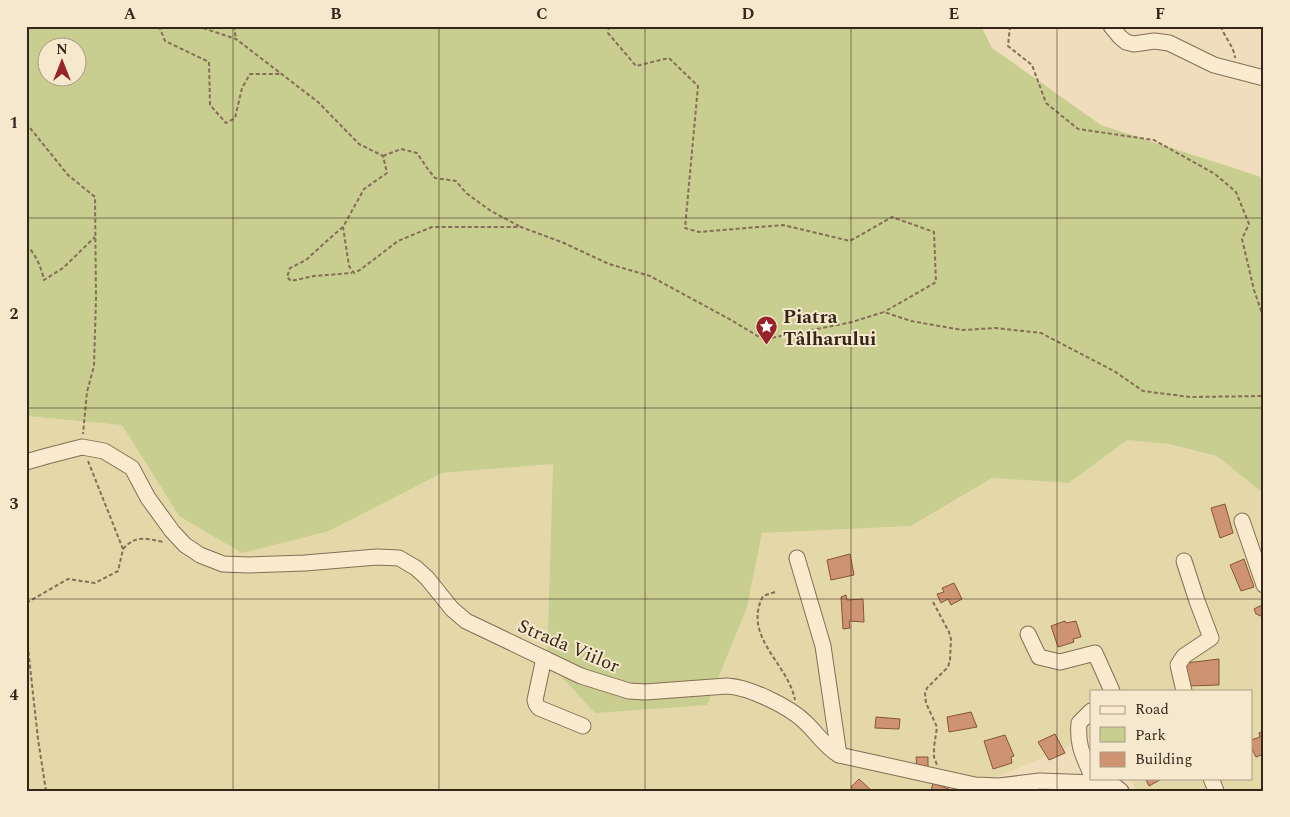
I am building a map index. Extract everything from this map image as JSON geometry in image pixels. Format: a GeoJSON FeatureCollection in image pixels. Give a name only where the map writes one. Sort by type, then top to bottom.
{"type":"FeatureCollection","features":[{"type":"Feature","properties":{"kind":"street"},"geometry":{"type":"LineString","coordinates":[[1112,26],[1126,42],[1134,44],[1154,41],[1169,43],[1214,65],[1264,78]]}},
{"type":"Feature","properties":{"kind":"street"},"geometry":{"type":"LineString","coordinates":[[26,462],[82,447]]}},
{"type":"Feature","properties":{"kind":"street","name":"Strada Viilor"},"geometry":{"type":"LineString","coordinates":[[82,447],[104,451],[132,468],[148,498],[172,531],[185,545],[200,556],[223,564],[248,565],[305,563],[377,557],[398,558],[416,568],[452,609],[466,621],[581,676],[629,691],[645,692],[737,686],[747,689],[796,714],[831,750],[839,755],[975,785],[987,786],[1090,778]]}},
{"type":"Feature","properties":{"kind":"street"},"geometry":{"type":"LineString","coordinates":[[1242,521],[1264,585]]}},
{"type":"Feature","properties":{"kind":"street"},"geometry":{"type":"LineString","coordinates":[[797,558],[823,646],[839,755]]}},
{"type":"Feature","properties":{"kind":"street"},"geometry":{"type":"LineString","coordinates":[[1184,561],[1211,638],[1184,656],[1178,666],[1184,690]]}},
{"type":"Feature","properties":{"kind":"street"},"geometry":{"type":"LineString","coordinates":[[1028,634],[1039,657],[1060,662],[1095,652],[1112,690]]}},
{"type":"Feature","properties":{"kind":"street"},"geometry":{"type":"LineString","coordinates":[[544,658],[535,700],[536,704],[539,708],[583,726]]}},
{"type":"Feature","properties":{"kind":"street"},"geometry":{"type":"LineString","coordinates":[[1090,712],[1079,723],[1078,736],[1090,771]]}},
{"type":"Feature","properties":{"kind":"street","name":"Strada Viilor"},"geometry":{"type":"LineString","coordinates":[[1098,780],[1121,791]]}},
{"type":"Feature","properties":{"kind":"path"},"geometry":{"type":"LineString","coordinates":[[159,26],[165,41],[209,62],[210,105],[226,123],[235,118],[242,88],[250,74],[281,74]]}},
{"type":"Feature","properties":{"kind":"path"},"geometry":{"type":"LineString","coordinates":[[197,26],[236,39],[318,102],[359,144],[384,156],[402,149],[417,152],[435,178],[456,181],[466,192],[491,212],[521,227],[564,243],[609,264],[650,276],[766,341],[771,338],[852,322],[884,312],[936,282],[934,232],[892,217],[850,241],[783,225],[699,232],[685,228],[698,86],[669,58],[636,66],[608,33],[609,26]]}},
{"type":"Feature","properties":{"kind":"path"},"geometry":{"type":"LineString","coordinates":[[234,26],[236,39]]}},
{"type":"Feature","properties":{"kind":"path"},"geometry":{"type":"LineString","coordinates":[[1010,26],[1008,46],[1032,65],[1046,103],[1078,129],[1154,140],[1216,174],[1236,192],[1249,224],[1242,239],[1254,290],[1264,320]]}},
{"type":"Feature","properties":{"kind":"path"},"geometry":{"type":"LineString","coordinates":[[1220,26],[1234,52],[1236,72]]}},
{"type":"Feature","properties":{"kind":"path"},"geometry":{"type":"LineString","coordinates":[[26,123],[68,174],[95,196],[96,298],[94,366],[87,392],[82,447],[124,549]]}},
{"type":"Feature","properties":{"kind":"path"},"geometry":{"type":"LineString","coordinates":[[384,156],[387,173],[364,190],[343,227],[306,260],[290,268],[287,278],[291,281],[314,276],[354,273],[398,240],[432,227],[521,227]]}},
{"type":"Feature","properties":{"kind":"path"},"geometry":{"type":"LineString","coordinates":[[343,227],[349,266],[354,273]]}},
{"type":"Feature","properties":{"kind":"path"},"geometry":{"type":"LineString","coordinates":[[26,245],[30,248],[40,265],[44,280],[63,268],[95,237]]}},
{"type":"Feature","properties":{"kind":"path"},"geometry":{"type":"LineString","coordinates":[[884,312],[912,321],[962,330],[996,328],[1041,333],[1114,371],[1143,391],[1190,397],[1264,396]]}},
{"type":"Feature","properties":{"kind":"path"},"geometry":{"type":"LineString","coordinates":[[46,791],[38,740],[27,639],[28,602],[68,578],[95,583],[118,571],[124,549],[129,542],[145,538],[185,545]]}},
{"type":"Feature","properties":{"kind":"path"},"geometry":{"type":"LineString","coordinates":[[774,592],[763,596],[760,603],[758,627],[788,681],[794,695],[796,714]]}},
{"type":"Feature","properties":{"kind":"path"},"geometry":{"type":"LineString","coordinates":[[934,602],[952,639],[948,667],[927,688],[925,698],[937,727],[934,757],[941,776]]}},
{"type":"Feature","properties":{"kind":"shaded area"},"geometry":{"type":"Polygon","coordinates":[[[26,416],[122,425],[179,516],[329,531],[442,473],[553,464],[547,661],[747,607],[762,533],[911,526],[992,478],[1069,483],[1127,440],[1169,444],[1217,456],[1264,494],[1264,791],[1137,791],[1131,780],[1252,780],[1252,690],[1090,690],[1090,737],[964,791],[26,791],[26,416]]]}},
{"type":"Feature","properties":{"kind":"green space"},"geometry":{"type":"Polygon","coordinates":[[[26,26],[981,26],[992,48],[1101,125],[1264,178],[1264,494],[1217,456],[1169,444],[1127,440],[1069,483],[992,478],[911,526],[762,533],[747,607],[707,705],[595,713],[547,661],[553,464],[442,473],[329,531],[242,553],[179,516],[122,425],[26,416],[26,26]]]}},
{"type":"Feature","properties":{"kind":"building"},"geometry":{"type":"Polygon","coordinates":[[[1225,504],[1233,533],[1220,538],[1211,508],[1225,504]]]}},
{"type":"Feature","properties":{"kind":"building"},"geometry":{"type":"Polygon","coordinates":[[[850,554],[854,575],[831,580],[827,560],[850,554]]]}},
{"type":"Feature","properties":{"kind":"building"},"geometry":{"type":"Polygon","coordinates":[[[1244,559],[1254,587],[1241,591],[1230,565],[1244,559]]]}},
{"type":"Feature","properties":{"kind":"building"},"geometry":{"type":"Polygon","coordinates":[[[954,583],[962,599],[951,605],[948,599],[941,603],[937,594],[944,592],[942,588],[954,583]]]}},
{"type":"Feature","properties":{"kind":"building"},"geometry":{"type":"Polygon","coordinates":[[[846,595],[847,600],[863,599],[864,622],[849,621],[850,628],[843,629],[841,597],[846,595]]]}},
{"type":"Feature","properties":{"kind":"building"},"geometry":{"type":"Polygon","coordinates":[[[1262,605],[1264,614],[1261,616],[1256,614],[1254,609],[1262,605]]]}},
{"type":"Feature","properties":{"kind":"building"},"geometry":{"type":"Polygon","coordinates":[[[1065,621],[1066,623],[1076,621],[1081,637],[1073,639],[1074,642],[1058,647],[1051,626],[1065,621]]]}},
{"type":"Feature","properties":{"kind":"building"},"geometry":{"type":"Polygon","coordinates":[[[1219,659],[1219,685],[1187,686],[1186,663],[1219,659]]]}},
{"type":"Feature","properties":{"kind":"building"},"geometry":{"type":"Polygon","coordinates":[[[971,712],[977,727],[949,732],[947,717],[971,712]]]}},
{"type":"Feature","properties":{"kind":"building"},"geometry":{"type":"Polygon","coordinates":[[[876,717],[900,719],[899,729],[875,728],[876,717]]]}},
{"type":"Feature","properties":{"kind":"building"},"geometry":{"type":"Polygon","coordinates":[[[1264,731],[1264,754],[1256,757],[1252,749],[1252,740],[1260,737],[1259,733],[1264,731]]]}},
{"type":"Feature","properties":{"kind":"building"},"geometry":{"type":"Polygon","coordinates":[[[1055,734],[1065,753],[1049,760],[1038,742],[1055,734]]]}},
{"type":"Feature","properties":{"kind":"building"},"geometry":{"type":"Polygon","coordinates":[[[1005,735],[1014,756],[1011,757],[1012,763],[993,769],[984,741],[1005,735]]]}},
{"type":"Feature","properties":{"kind":"building"},"geometry":{"type":"Polygon","coordinates":[[[916,757],[928,757],[928,769],[917,766],[916,757]]]}},
{"type":"Feature","properties":{"kind":"building"},"geometry":{"type":"Polygon","coordinates":[[[859,779],[872,791],[853,791],[851,787],[859,779]]]}},
{"type":"Feature","properties":{"kind":"building"},"geometry":{"type":"Polygon","coordinates":[[[1146,780],[1160,780],[1149,786],[1146,780]]]}},
{"type":"Feature","properties":{"kind":"building"},"geometry":{"type":"Polygon","coordinates":[[[933,783],[949,789],[948,791],[931,791],[933,783]]]}},
{"type":"Feature","properties":{"kind":"place","name":"Piatra Tâlharului"},"geometry":{"type":"Point","coordinates":[767,346]}}]}
